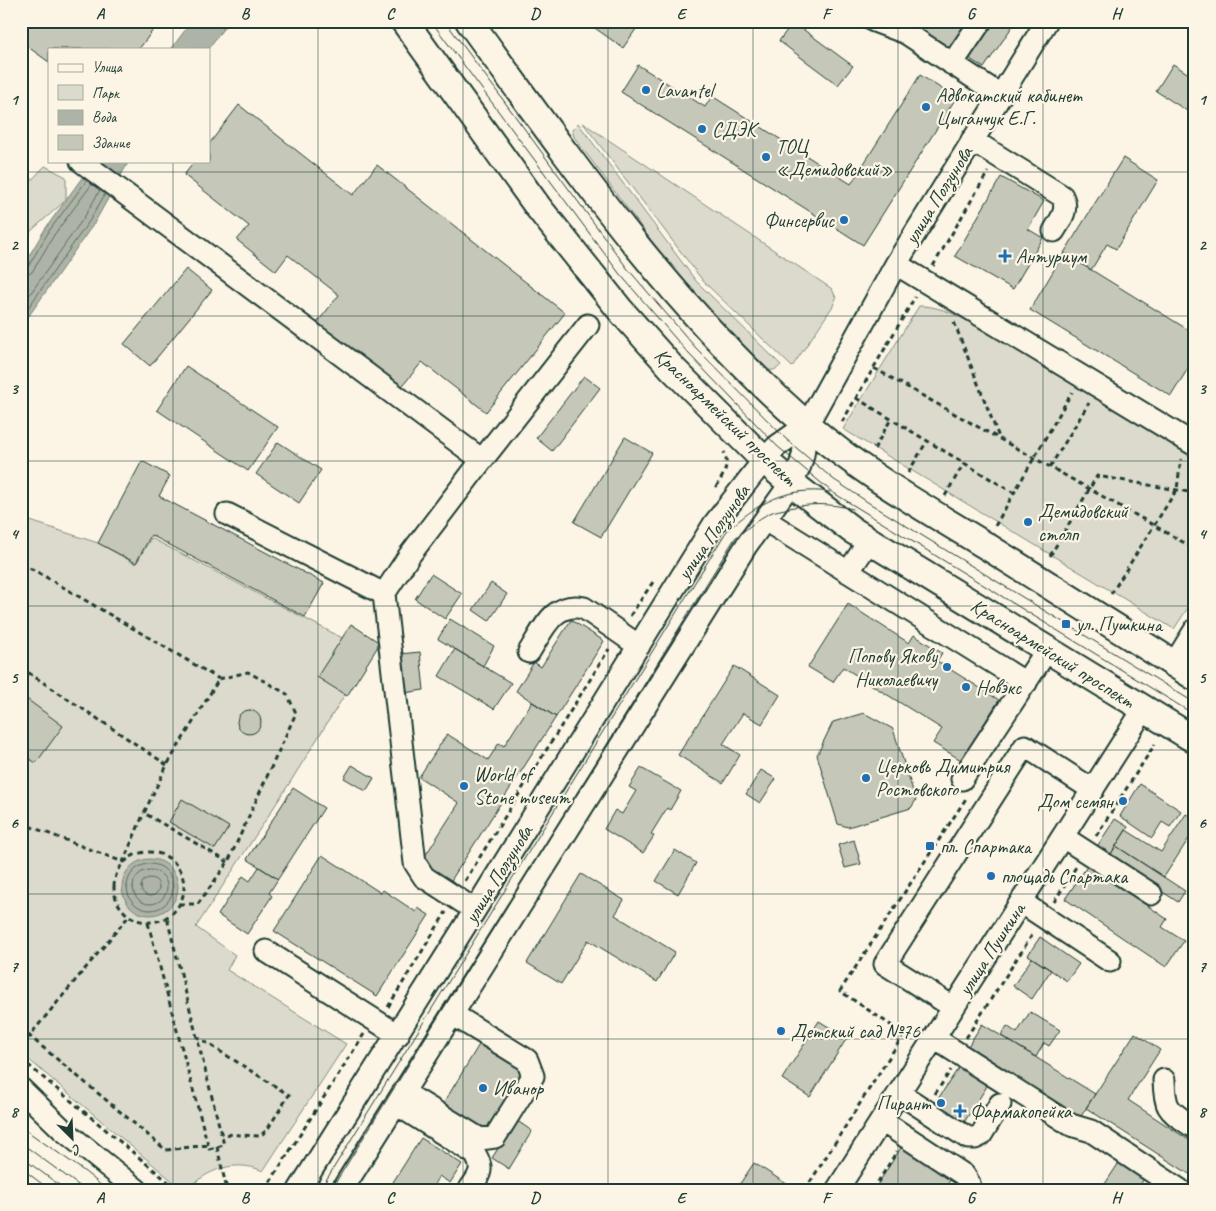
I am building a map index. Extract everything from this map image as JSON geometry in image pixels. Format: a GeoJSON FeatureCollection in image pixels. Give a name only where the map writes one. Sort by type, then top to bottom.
{"type":"FeatureCollection","features":[{"type":"Feature","properties":{"kind":"main road","name":"Красноармейский проспект"},"geometry":{"type":"LineString","coordinates":[[404,21],[538,207],[621,311],[673,369],[764,460],[852,530],[1195,740]]}},
{"type":"Feature","properties":{"kind":"main road"},"geometry":{"type":"LineString","coordinates":[[469,21],[581,175],[661,276],[761,382],[807,425],[887,486],[1184,670]]}},
{"type":"Feature","properties":{"kind":"street"},"geometry":{"type":"LineString","coordinates":[[874,21],[906,33],[1000,95]]}},
{"type":"Feature","properties":{"kind":"street"},"geometry":{"type":"LineString","coordinates":[[952,64],[980,21]]}},
{"type":"Feature","properties":{"kind":"street","name":"улица Ползунова"},"geometry":{"type":"LineString","coordinates":[[345,1189],[452,1014],[746,546],[791,483],[800,466],[807,425],[896,264],[981,146],[1000,95],[1047,21]]}},
{"type":"Feature","properties":{"kind":"street"},"geometry":{"type":"LineString","coordinates":[[981,146],[1062,196],[1066,203],[1065,212],[1054,231]]}},
{"type":"Feature","properties":{"kind":"street"},"geometry":{"type":"LineString","coordinates":[[82,162],[482,460]]}},
{"type":"Feature","properties":{"kind":"street"},"geometry":{"type":"LineString","coordinates":[[896,264],[1189,442]]}},
{"type":"Feature","properties":{"kind":"street"},"geometry":{"type":"LineString","coordinates":[[475,910],[424,877],[415,863],[384,594],[409,556],[588,325]]}},
{"type":"Feature","properties":{"kind":"street","name":"улица Ползунова"},"geometry":{"type":"LineString","coordinates":[[299,1190],[398,1035],[714,524],[764,460],[786,439],[807,425]]}},
{"type":"Feature","properties":{"kind":"street"},"geometry":{"type":"LineString","coordinates":[[227,514],[384,594]]}},
{"type":"Feature","properties":{"kind":"street"},"geometry":{"type":"LineString","coordinates":[[765,520],[1026,683]]}},
{"type":"Feature","properties":{"kind":"street"},"geometry":{"type":"LineString","coordinates":[[848,572],[870,540]]}},
{"type":"Feature","properties":{"kind":"street"},"geometry":{"type":"LineString","coordinates":[[529,652],[553,614],[564,608],[574,606],[584,608],[639,646]]}},
{"type":"Feature","properties":{"kind":"street"},"geometry":{"type":"LineString","coordinates":[[1184,670],[1195,630]]}},
{"type":"Feature","properties":{"kind":"street"},"geometry":{"type":"LineString","coordinates":[[962,779],[1047,650]]}},
{"type":"Feature","properties":{"kind":"street","name":"улица Пушкина"},"geometry":{"type":"LineString","coordinates":[[837,1190],[1144,709]]}},
{"type":"Feature","properties":{"kind":"street"},"geometry":{"type":"LineString","coordinates":[[953,1008],[885,964],[890,955],[1025,746],[1093,790]]}},
{"type":"Feature","properties":{"kind":"street"},"geometry":{"type":"LineString","coordinates":[[1063,837],[1151,894]]}},
{"type":"Feature","properties":{"kind":"street"},"geometry":{"type":"LineString","coordinates":[[1021,902],[1110,961]]}},
{"type":"Feature","properties":{"kind":"street"},"geometry":{"type":"LineString","coordinates":[[266,950],[398,1035]]}},
{"type":"Feature","properties":{"kind":"street"},"geometry":{"type":"LineString","coordinates":[[400,1098],[480,1139],[495,1137],[533,1076],[527,1060],[452,1014]]}},
{"type":"Feature","properties":{"kind":"street"},"geometry":{"type":"LineString","coordinates":[[934,1038],[1071,1125],[1091,1131],[1180,1190]]}},
{"type":"Feature","properties":{"kind":"street"},"geometry":{"type":"LineString","coordinates":[[1164,1080],[1165,1099],[1168,1110],[1195,1128]]}},
{"type":"Feature","properties":{"kind":"street"},"geometry":{"type":"LineString","coordinates":[[21,1089],[62,1129],[137,1190]]}},
{"type":"Feature","properties":{"kind":"street"},"geometry":{"type":"LineString","coordinates":[[899,1093],[968,1138],[975,1138],[981,1135],[1000,1104]]}},
{"type":"Feature","properties":{"kind":"street"},"geometry":{"type":"LineString","coordinates":[[400,1098],[475,1154],[480,1163],[481,1170],[470,1190]]}},
{"type":"Feature","properties":{"kind":"street"},"geometry":{"type":"LineString","coordinates":[[882,1121],[964,1175],[969,1183],[970,1190]]}},
{"type":"Feature","properties":{"kind":"path"},"geometry":{"type":"LineString","coordinates":[[842,422],[991,166],[981,146]]}},
{"type":"Feature","properties":{"kind":"path"},"geometry":{"type":"LineString","coordinates":[[943,292],[1000,440]]}},
{"type":"Feature","properties":{"kind":"path"},"geometry":{"type":"LineString","coordinates":[[874,368],[1034,459],[1090,488],[1195,549]]}},
{"type":"Feature","properties":{"kind":"path"},"geometry":{"type":"LineString","coordinates":[[995,526],[1034,459],[1090,382]]}},
{"type":"Feature","properties":{"kind":"path"},"geometry":{"type":"LineString","coordinates":[[1050,467],[1090,382]]}},
{"type":"Feature","properties":{"kind":"path"},"geometry":{"type":"LineString","coordinates":[[856,398],[1014,493]]}},
{"type":"Feature","properties":{"kind":"path"},"geometry":{"type":"LineString","coordinates":[[872,452],[891,419]]}},
{"type":"Feature","properties":{"kind":"path"},"geometry":{"type":"LineString","coordinates":[[908,473],[927,441]]}},
{"type":"Feature","properties":{"kind":"path"},"geometry":{"type":"LineString","coordinates":[[1111,594],[1177,489],[1189,442]]}},
{"type":"Feature","properties":{"kind":"path"},"geometry":{"type":"LineString","coordinates":[[715,489],[726,472],[726,456],[722,448]]}},
{"type":"Feature","properties":{"kind":"path"},"geometry":{"type":"LineString","coordinates":[[945,496],[964,463]]}},
{"type":"Feature","properties":{"kind":"path"},"geometry":{"type":"LineString","coordinates":[[1050,556],[1097,476],[1195,492]]}},
{"type":"Feature","properties":{"kind":"path"},"geometry":{"type":"LineString","coordinates":[[21,565],[34,570],[219,679],[248,672],[287,694],[296,713],[228,862],[198,904],[180,904]]}},
{"type":"Feature","properties":{"kind":"path"},"geometry":{"type":"LineString","coordinates":[[266,1190],[364,1033],[379,1022],[619,632],[656,577]]}},
{"type":"Feature","properties":{"kind":"path"},"geometry":{"type":"LineString","coordinates":[[22,669],[167,765]]}},
{"type":"Feature","properties":{"kind":"path"},"geometry":{"type":"LineString","coordinates":[[123,862],[132,856],[148,852],[165,855],[174,862],[184,882],[184,893],[180,904],[174,912],[158,922],[148,923],[128,916],[120,908],[114,897],[116,873],[123,862],[167,765],[219,679]]}},
{"type":"Feature","properties":{"kind":"path"},"geometry":{"type":"LineString","coordinates":[[925,1110],[956,1064],[956,1053],[1155,744]]}},
{"type":"Feature","properties":{"kind":"path"},"geometry":{"type":"LineString","coordinates":[[144,813],[228,862]]}},
{"type":"Feature","properties":{"kind":"path"},"geometry":{"type":"LineString","coordinates":[[21,823],[123,862]]}},
{"type":"Feature","properties":{"kind":"path"},"geometry":{"type":"LineString","coordinates":[[21,1046],[128,916]]}},
{"type":"Feature","properties":{"kind":"path"},"geometry":{"type":"LineString","coordinates":[[148,923],[209,1149],[217,1147],[224,1145],[222,1134],[166,918]]}},
{"type":"Feature","properties":{"kind":"path"},"geometry":{"type":"LineString","coordinates":[[21,1029],[166,1150],[208,1145]]}},
{"type":"Feature","properties":{"kind":"path"},"geometry":{"type":"LineString","coordinates":[[196,1036],[289,1095],[267,1130],[260,1136],[222,1134]]}},
{"type":"Feature","properties":{"kind":"path"},"geometry":{"type":"LineString","coordinates":[[21,1059],[178,1190]]}},
{"type":"Feature","properties":{"kind":"path"},"geometry":{"type":"LineString","coordinates":[[873,1190],[907,1136]]}},
{"type":"Feature","properties":{"kind":"path"},"geometry":{"type":"LineString","coordinates":[[217,1147],[227,1190]]}},
{"type":"Feature","properties":{"kind":"green space"},"geometry":{"type":"Polygon","coordinates":[[[578,123],[696,281],[781,365],[778,368],[768,370],[680,279],[574,137],[572,129],[578,123]]]}},
{"type":"Feature","properties":{"kind":"green space"},"geometry":{"type":"Polygon","coordinates":[[[583,123],[832,289],[836,298],[833,306],[792,367],[703,281],[583,123]]]}},
{"type":"Feature","properties":{"kind":"green space"},"geometry":{"type":"Polygon","coordinates":[[[45,166],[66,177],[66,200],[31,231],[21,247],[21,191],[45,166]]]}},
{"type":"Feature","properties":{"kind":"green space"},"geometry":{"type":"Polygon","coordinates":[[[919,306],[944,310],[969,322],[1195,456],[1195,597],[1174,629],[843,429],[919,306]]]}},
{"type":"Feature","properties":{"kind":"green space"},"geometry":{"type":"Polygon","coordinates":[[[21,518],[98,543],[136,564],[151,538],[371,653],[196,927],[235,955],[227,970],[346,1044],[263,1171],[243,1166],[222,1168],[204,1176],[187,1190],[183,1190],[21,1053],[21,518]]]}},
{"type":"Feature","properties":{"kind":"water"},"geometry":{"type":"Polygon","coordinates":[[[192,21],[229,21],[209,48],[172,48],[192,21]]]}},
{"type":"Feature","properties":{"kind":"water"},"geometry":{"type":"Polygon","coordinates":[[[93,162],[128,162],[95,222],[21,327],[21,269],[45,229],[93,162]]]}},
{"type":"Feature","properties":{"kind":"water"},"geometry":{"type":"Polygon","coordinates":[[[144,859],[156,859],[170,867],[178,881],[176,898],[170,907],[156,915],[144,915],[134,910],[127,903],[122,893],[122,881],[127,871],[134,864],[144,859]]]}},
{"type":"Feature","properties":{"kind":"building"},"geometry":{"type":"Polygon","coordinates":[[[21,21],[35,21],[39,24],[41,21],[159,22],[140,48],[48,48],[48,61],[21,42],[21,21]]]}},
{"type":"Feature","properties":{"kind":"building"},"geometry":{"type":"Polygon","coordinates":[[[585,21],[625,21],[636,29],[623,48],[585,21]]]}},
{"type":"Feature","properties":{"kind":"building"},"geometry":{"type":"Polygon","coordinates":[[[920,21],[971,21],[952,50],[916,26],[920,21]]]}},
{"type":"Feature","properties":{"kind":"building"},"geometry":{"type":"Polygon","coordinates":[[[990,21],[1016,21],[984,68],[967,57],[990,21]]]}},
{"type":"Feature","properties":{"kind":"building"},"geometry":{"type":"Polygon","coordinates":[[[793,22],[853,66],[838,85],[779,41],[793,22]]]}},
{"type":"Feature","properties":{"kind":"building"},"geometry":{"type":"Polygon","coordinates":[[[1173,64],[1195,78],[1195,116],[1156,91],[1173,64]]]}},
{"type":"Feature","properties":{"kind":"building","name":"ТОЦ «Демидовский»"},"geometry":{"type":"Polygon","coordinates":[[[638,65],[705,107],[712,96],[851,184],[920,75],[956,98],[863,245],[621,92],[638,65]]]}},
{"type":"Feature","properties":{"kind":"building"},"geometry":{"type":"Polygon","coordinates":[[[239,105],[353,195],[377,165],[565,313],[486,412],[422,362],[399,390],[316,324],[339,295],[288,255],[276,271],[237,240],[249,226],[184,175],[194,162],[210,162],[210,143],[239,105]]]}},
{"type":"Feature","properties":{"kind":"building"},"geometry":{"type":"Polygon","coordinates":[[[1123,158],[1158,180],[1116,249],[1107,244],[1091,270],[1064,253],[1123,158]]]}},
{"type":"Feature","properties":{"kind":"building"},"geometry":{"type":"Polygon","coordinates":[[[1001,177],[1044,201],[1028,229],[1043,238],[1013,289],[955,256],[1001,177]]]}},
{"type":"Feature","properties":{"kind":"building"},"geometry":{"type":"Polygon","coordinates":[[[1064,253],[1195,334],[1195,357],[1171,396],[1030,310],[1064,253]]]}},
{"type":"Feature","properties":{"kind":"building"},"geometry":{"type":"Polygon","coordinates":[[[186,269],[212,290],[150,366],[124,344],[186,269]]]}},
{"type":"Feature","properties":{"kind":"building"},"geometry":{"type":"Polygon","coordinates":[[[186,366],[278,427],[248,471],[157,410],[186,366]]]}},
{"type":"Feature","properties":{"kind":"building"},"geometry":{"type":"Polygon","coordinates":[[[584,376],[600,388],[552,451],[536,438],[584,376]]]}},
{"type":"Feature","properties":{"kind":"building"},"geometry":{"type":"Polygon","coordinates":[[[625,437],[652,453],[601,537],[574,522],[625,437]]]}},
{"type":"Feature","properties":{"kind":"building"},"geometry":{"type":"Polygon","coordinates":[[[278,442],[321,470],[299,503],[256,474],[278,442]]]}},
{"type":"Feature","properties":{"kind":"building"},"geometry":{"type":"Polygon","coordinates":[[[142,461],[170,476],[159,496],[324,583],[305,617],[151,535],[136,563],[98,543],[142,461]]]}},
{"type":"Feature","properties":{"kind":"building"},"geometry":{"type":"Polygon","coordinates":[[[431,574],[462,594],[445,619],[415,599],[431,574]]]}},
{"type":"Feature","properties":{"kind":"building"},"geometry":{"type":"Polygon","coordinates":[[[491,583],[507,594],[489,621],[473,610],[491,583]]]}},
{"type":"Feature","properties":{"kind":"building"},"geometry":{"type":"Polygon","coordinates":[[[848,604],[909,643],[914,635],[942,653],[937,661],[999,700],[961,760],[933,743],[942,729],[843,667],[833,682],[808,667],[848,604]]]}},
{"type":"Feature","properties":{"kind":"building"},"geometry":{"type":"Polygon","coordinates":[[[450,619],[494,646],[483,666],[438,639],[450,619]]]}},
{"type":"Feature","properties":{"kind":"building"},"geometry":{"type":"Polygon","coordinates":[[[571,620],[604,641],[556,717],[516,691],[534,662],[541,667],[571,620]]]}},
{"type":"Feature","properties":{"kind":"building"},"geometry":{"type":"Polygon","coordinates":[[[351,624],[380,643],[347,696],[317,677],[351,624]]]}},
{"type":"Feature","properties":{"kind":"building"},"geometry":{"type":"Polygon","coordinates":[[[455,649],[511,683],[494,709],[439,676],[455,649]]]}},
{"type":"Feature","properties":{"kind":"building"},"geometry":{"type":"Polygon","coordinates":[[[420,652],[424,690],[404,693],[400,654],[420,652]]]}},
{"type":"Feature","properties":{"kind":"building"},"geometry":{"type":"Polygon","coordinates":[[[734,666],[780,695],[762,724],[743,713],[723,744],[740,755],[723,783],[678,755],[734,666]]]}},
{"type":"Feature","properties":{"kind":"building"},"geometry":{"type":"Polygon","coordinates":[[[24,697],[63,726],[36,763],[21,753],[21,701],[24,697]]]}},
{"type":"Feature","properties":{"kind":"building"},"geometry":{"type":"Polygon","coordinates":[[[532,702],[556,717],[450,882],[426,867],[425,856],[459,803],[419,777],[447,734],[488,760],[499,743],[504,746],[532,702]]]}},
{"type":"Feature","properties":{"kind":"building"},"geometry":{"type":"Polygon","coordinates":[[[249,710],[258,713],[261,722],[258,731],[249,734],[240,731],[237,722],[240,713],[249,710]]]}},
{"type":"Feature","properties":{"kind":"building","name":"Церковь Димитрия Ростовского"},"geometry":{"type":"Polygon","coordinates":[[[864,713],[893,729],[916,800],[911,808],[848,827],[838,824],[817,755],[833,722],[864,713]]]}},
{"type":"Feature","properties":{"kind":"building"},"geometry":{"type":"Polygon","coordinates":[[[352,765],[374,778],[366,791],[344,778],[352,765]]]}},
{"type":"Feature","properties":{"kind":"building"},"geometry":{"type":"Polygon","coordinates":[[[641,768],[681,791],[670,810],[667,808],[651,834],[654,836],[643,853],[604,829],[615,810],[622,814],[636,791],[629,787],[641,768]]]}},
{"type":"Feature","properties":{"kind":"building"},"geometry":{"type":"Polygon","coordinates":[[[761,770],[776,779],[760,803],[746,794],[761,770]]]}},
{"type":"Feature","properties":{"kind":"building"},"geometry":{"type":"Polygon","coordinates":[[[1140,784],[1181,811],[1170,827],[1162,822],[1152,838],[1120,816],[1140,784]]]}},
{"type":"Feature","properties":{"kind":"building"},"geometry":{"type":"Polygon","coordinates":[[[293,788],[324,808],[278,879],[247,859],[293,788]]]}},
{"type":"Feature","properties":{"kind":"building"},"geometry":{"type":"Polygon","coordinates":[[[182,799],[229,827],[215,849],[169,822],[182,799]]]}},
{"type":"Feature","properties":{"kind":"building"},"geometry":{"type":"Polygon","coordinates":[[[1186,814],[1195,819],[1195,829],[1164,877],[1116,846],[1126,830],[1161,852],[1186,814]]]}},
{"type":"Feature","properties":{"kind":"building"},"geometry":{"type":"Polygon","coordinates":[[[1115,819],[1128,827],[1109,857],[1096,848],[1115,819]]]}},
{"type":"Feature","properties":{"kind":"building"},"geometry":{"type":"Polygon","coordinates":[[[854,840],[861,864],[845,868],[838,845],[854,840]]]}},
{"type":"Feature","properties":{"kind":"building"},"geometry":{"type":"Polygon","coordinates":[[[1116,846],[1185,891],[1178,902],[1109,857],[1116,846]]]}},
{"type":"Feature","properties":{"kind":"building"},"geometry":{"type":"Polygon","coordinates":[[[675,850],[696,863],[678,894],[656,881],[675,850]]]}},
{"type":"Feature","properties":{"kind":"building"},"geometry":{"type":"Polygon","coordinates":[[[322,855],[381,893],[383,890],[416,912],[418,908],[429,915],[377,996],[274,931],[322,855]]]}},
{"type":"Feature","properties":{"kind":"building"},"geometry":{"type":"Polygon","coordinates":[[[1088,865],[1167,919],[1162,927],[1184,941],[1166,967],[1065,899],[1088,865]]]}},
{"type":"Feature","properties":{"kind":"building"},"geometry":{"type":"Polygon","coordinates":[[[259,867],[278,879],[269,893],[272,896],[247,934],[218,915],[243,876],[250,881],[259,867]]]}},
{"type":"Feature","properties":{"kind":"building"},"geometry":{"type":"Polygon","coordinates":[[[581,874],[624,900],[615,915],[675,952],[657,982],[588,940],[561,984],[527,963],[581,874]]]}},
{"type":"Feature","properties":{"kind":"building"},"geometry":{"type":"Polygon","coordinates":[[[1195,932],[1195,945],[1189,942],[1195,932]]]}},
{"type":"Feature","properties":{"kind":"building"},"geometry":{"type":"Polygon","coordinates":[[[1040,937],[1079,964],[1067,981],[1028,955],[1040,937]]]}},
{"type":"Feature","properties":{"kind":"building"},"geometry":{"type":"Polygon","coordinates":[[[1032,958],[1051,970],[1032,999],[1013,986],[1032,958]]]}},
{"type":"Feature","properties":{"kind":"building"},"geometry":{"type":"Polygon","coordinates":[[[1030,1012],[1060,1030],[1049,1046],[1044,1043],[1036,1057],[1001,1036],[1007,1026],[1017,1033],[1030,1012]]]}},
{"type":"Feature","properties":{"kind":"building"},"geometry":{"type":"Polygon","coordinates":[[[819,1021],[847,1038],[810,1097],[782,1079],[819,1021]]]}},
{"type":"Feature","properties":{"kind":"building"},"geometry":{"type":"Polygon","coordinates":[[[982,1024],[1095,1094],[1078,1121],[965,1051],[982,1024]]]}},
{"type":"Feature","properties":{"kind":"building"},"geometry":{"type":"Polygon","coordinates":[[[1135,1033],[1160,1050],[1128,1100],[1195,1144],[1194,1177],[1086,1108],[1135,1033]]]}},
{"type":"Feature","properties":{"kind":"building","name":"Иванор"},"geometry":{"type":"Polygon","coordinates":[[[480,1043],[524,1069],[486,1132],[442,1106],[480,1043]]]}},
{"type":"Feature","properties":{"kind":"building"},"geometry":{"type":"Polygon","coordinates":[[[961,1064],[989,1083],[963,1124],[934,1105],[961,1064]]]}},
{"type":"Feature","properties":{"kind":"building"},"geometry":{"type":"Polygon","coordinates":[[[1195,1099],[1195,1119],[1185,1113],[1195,1099]]]}},
{"type":"Feature","properties":{"kind":"building"},"geometry":{"type":"Polygon","coordinates":[[[516,1120],[532,1131],[509,1169],[492,1158],[516,1120]]]}},
{"type":"Feature","properties":{"kind":"building"},"geometry":{"type":"Polygon","coordinates":[[[421,1138],[462,1164],[450,1183],[439,1176],[431,1190],[388,1190],[421,1138]]]}},
{"type":"Feature","properties":{"kind":"building"},"geometry":{"type":"Polygon","coordinates":[[[902,1146],[952,1177],[944,1190],[874,1190],[902,1146]]]}},
{"type":"Feature","properties":{"kind":"building"},"geometry":{"type":"Polygon","coordinates":[[[1120,1161],[1145,1177],[1137,1190],[1107,1190],[1103,1187],[1120,1161]]]}},
{"type":"Feature","properties":{"kind":"building"},"geometry":{"type":"Polygon","coordinates":[[[754,1163],[796,1190],[746,1190],[739,1185],[754,1163]]]}},
{"type":"Feature","properties":{"kind":"tram line"},"geometry":{"type":"LineString","coordinates":[[431,21],[619,273],[688,353],[777,446],[832,492],[1195,715]]}},
{"type":"Feature","properties":{"kind":"tram line"},"geometry":{"type":"LineString","coordinates":[[445,21],[627,268],[695,347],[786,439],[833,479],[869,503],[1195,703]]}},
{"type":"Feature","properties":{"kind":"tram line"},"geometry":{"type":"LineString","coordinates":[[320,1190],[726,532],[761,505],[786,494],[814,491],[830,492]]}},
{"type":"Feature","properties":{"kind":"tram line"},"geometry":{"type":"LineString","coordinates":[[331,1190],[735,538],[761,518],[777,511],[819,504],[853,509]]}},
{"type":"Feature","properties":{"kind":"tram line"},"geometry":{"type":"LineString","coordinates":[[21,1126],[97,1181],[106,1190]]}},
{"type":"Feature","properties":{"kind":"tram line"},"geometry":{"type":"LineString","coordinates":[[21,1143],[85,1190]]}},
{"type":"Feature","properties":{"kind":"tram line"},"geometry":{"type":"LineString","coordinates":[[21,1157],[66,1190]]}},
{"type":"Feature","properties":{"kind":"tram line"},"geometry":{"type":"LineString","coordinates":[[21,1168],[50,1190]]}},
{"type":"Feature","properties":{"kind":"place","name":"Lavantel"},"geometry":{"type":"Point","coordinates":[646,90]}},
{"type":"Feature","properties":{"kind":"place","name":"Адвокатский кабинет Цыганчук Е.Г."},"geometry":{"type":"Point","coordinates":[926,107]}},
{"type":"Feature","properties":{"kind":"place","name":"СДЭК"},"geometry":{"type":"Point","coordinates":[702,129]}},
{"type":"Feature","properties":{"kind":"place","name":"ТОЦ «Демидовский»"},"geometry":{"type":"Point","coordinates":[766,157]}},
{"type":"Feature","properties":{"kind":"place","name":"Финсервис"},"geometry":{"type":"Point","coordinates":[844,220]}},
{"type":"Feature","properties":{"kind":"place","name":"Антуриум"},"geometry":{"type":"Point","coordinates":[1005,256]}},
{"type":"Feature","properties":{"kind":"place","name":"Демидовский столп"},"geometry":{"type":"Point","coordinates":[1028,522]}},
{"type":"Feature","properties":{"kind":"place","name":"ул. Пушкина"},"geometry":{"type":"Point","coordinates":[1066,624]}},
{"type":"Feature","properties":{"kind":"place","name":"Попову Якову Николаевичу"},"geometry":{"type":"Point","coordinates":[947,667]}},
{"type":"Feature","properties":{"kind":"place","name":"Новэкс"},"geometry":{"type":"Point","coordinates":[966,687]}},
{"type":"Feature","properties":{"kind":"place","name":"Церковь Димитрия Ростовского"},"geometry":{"type":"Point","coordinates":[866,778]}},
{"type":"Feature","properties":{"kind":"place","name":"World of Stone museum"},"geometry":{"type":"Point","coordinates":[464,786]}},
{"type":"Feature","properties":{"kind":"place","name":"Дом семян"},"geometry":{"type":"Point","coordinates":[1123,801]}},
{"type":"Feature","properties":{"kind":"place","name":"пл. Спартака"},"geometry":{"type":"Point","coordinates":[930,846]}},
{"type":"Feature","properties":{"kind":"place","name":"площадь Спартака"},"geometry":{"type":"Point","coordinates":[991,876]}},
{"type":"Feature","properties":{"kind":"place","name":"Детский сад №76"},"geometry":{"type":"Point","coordinates":[781,1031]}},
{"type":"Feature","properties":{"kind":"place","name":"Иванор"},"geometry":{"type":"Point","coordinates":[483,1088]}},
{"type":"Feature","properties":{"kind":"place","name":"Пирант"},"geometry":{"type":"Point","coordinates":[941,1103]}},
{"type":"Feature","properties":{"kind":"place","name":"Фармакопейка"},"geometry":{"type":"Point","coordinates":[960,1111]}}]}
